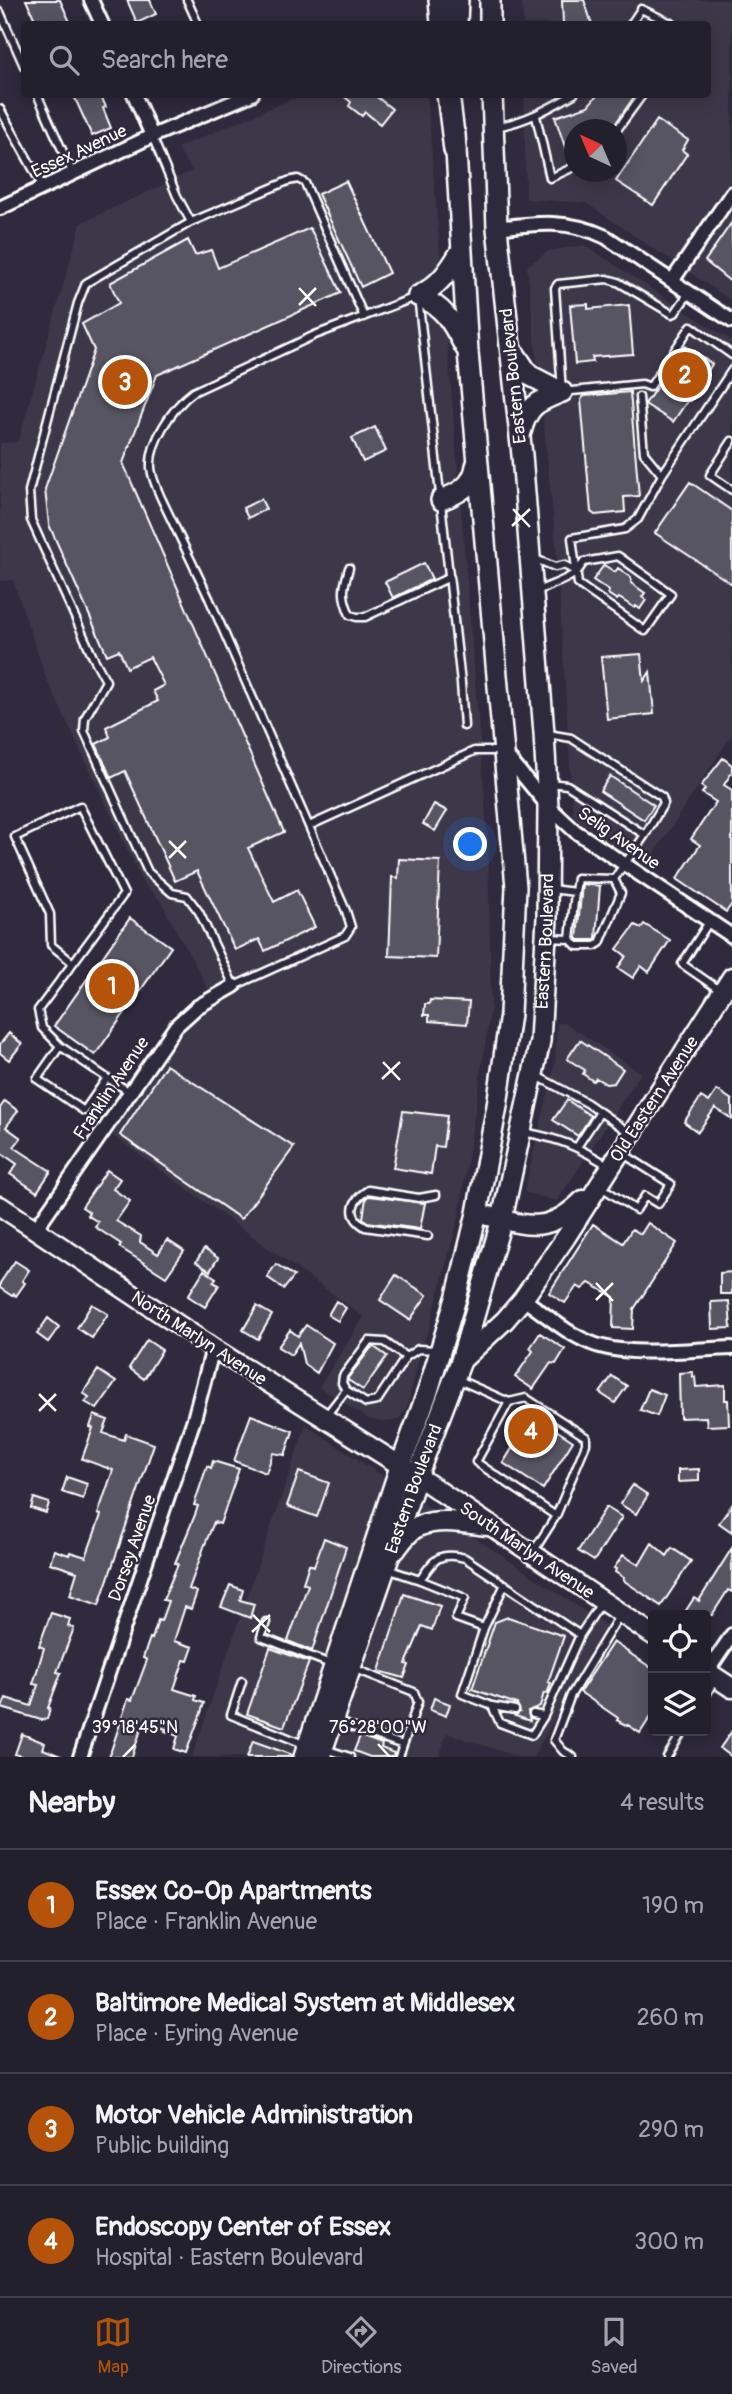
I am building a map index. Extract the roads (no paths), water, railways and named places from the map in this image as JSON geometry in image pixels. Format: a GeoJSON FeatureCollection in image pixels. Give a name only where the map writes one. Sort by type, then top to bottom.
{"type":"FeatureCollection","features":[{"type":"Feature","properties":{"kind":"highway"},"geometry":{"type":"LineString","coordinates":[[440,0],[442,21]]}},
{"type":"Feature","properties":{"kind":"highway"},"geometry":{"type":"LineString","coordinates":[[448,98],[455,150]]}},
{"type":"Feature","properties":{"kind":"main road"},"geometry":{"type":"LineString","coordinates":[[457,21],[458,0]]}},
{"type":"Feature","properties":{"kind":"main road"},"geometry":{"type":"LineString","coordinates":[[490,0],[490,21]]}},
{"type":"Feature","properties":{"kind":"main road","name":"Eastern Boulevard"},"geometry":{"type":"LineString","coordinates":[[314,1752],[333,1720],[343,1666],[386,1564],[428,1391],[457,1295],[477,1213],[497,1105],[510,1004],[516,887],[468,352],[455,150],[456,98]]}},
{"type":"Feature","properties":{"kind":"main road","name":"Eastern Boulevard"},"geometry":{"type":"LineString","coordinates":[[314,1752],[408,1471],[458,1370],[502,1219],[540,1041],[546,938],[547,783],[520,435],[497,228],[492,98]]}},
{"type":"Feature","properties":{"kind":"main road"},"geometry":{"type":"LineString","coordinates":[[418,296],[445,277],[461,251]]}},
{"type":"Feature","properties":{"kind":"main road"},"geometry":{"type":"LineString","coordinates":[[418,296],[433,302],[448,315],[468,352]]}},
{"type":"Feature","properties":{"kind":"main road"},"geometry":{"type":"LineString","coordinates":[[509,345],[529,375],[562,392]]}},
{"type":"Feature","properties":{"kind":"main road"},"geometry":{"type":"LineString","coordinates":[[520,435],[525,415],[532,406],[562,392]]}},
{"type":"Feature","properties":{"kind":"main road"},"geometry":{"type":"LineString","coordinates":[[441,499],[466,487],[474,476],[477,458]]}},
{"type":"Feature","properties":{"kind":"main road"},"geometry":{"type":"LineString","coordinates":[[386,1564],[406,1536],[418,1526],[456,1522],[492,1527]]}},
{"type":"Feature","properties":{"kind":"street"},"geometry":{"type":"LineString","coordinates":[[91,0],[101,21]]}},
{"type":"Feature","properties":{"kind":"street"},"geometry":{"type":"LineString","coordinates":[[136,98],[152,136]]}},
{"type":"Feature","properties":{"kind":"street","name":"Essex Avenue"},"geometry":{"type":"LineString","coordinates":[[0,208],[231,98]]}},
{"type":"Feature","properties":{"kind":"street"},"geometry":{"type":"LineString","coordinates":[[672,281],[732,192]]}},
{"type":"Feature","properties":{"kind":"street"},"geometry":{"type":"LineString","coordinates":[[497,228],[536,223],[579,225],[606,237],[732,321]]}},
{"type":"Feature","properties":{"kind":"street","name":"Selig Avenue"},"geometry":{"type":"LineString","coordinates":[[503,751],[548,806],[575,831],[732,936]]}},
{"type":"Feature","properties":{"kind":"street","name":"Old Eastern Avenue"},"geometry":{"type":"LineString","coordinates":[[458,1370],[523,1298],[566,1237],[727,984]]}},
{"type":"Feature","properties":{"kind":"street","name":"Franklin Avenue"},"geometry":{"type":"LineString","coordinates":[[35,1230],[176,1026],[197,1007],[234,986]]}},
{"type":"Feature","properties":{"kind":"street","name":"Old Eastern Avenue"},"geometry":{"type":"LineString","coordinates":[[477,1213],[531,1226],[556,1221],[575,1208],[598,1185]]}},
{"type":"Feature","properties":{"kind":"street","name":"North Marlyn Avenue"},"geometry":{"type":"LineString","coordinates":[[0,1206],[213,1348],[408,1471]]}},
{"type":"Feature","properties":{"kind":"street"},"geometry":{"type":"LineString","coordinates":[[523,1298],[579,1337],[602,1346],[629,1350],[732,1349]]}},
{"type":"Feature","properties":{"kind":"street","name":"Dorsey Avenue"},"geometry":{"type":"LineString","coordinates":[[80,1757],[194,1419],[213,1348]]}},
{"type":"Feature","properties":{"kind":"street","name":"South Marlyn Avenue"},"geometry":{"type":"LineString","coordinates":[[408,1471],[648,1633]]}},
{"type":"Feature","properties":{"kind":"street"},"geometry":{"type":"LineString","coordinates":[[711,1671],[732,1635]]}},
{"type":"Feature","properties":{"kind":"street"},"geometry":{"type":"LineString","coordinates":[[711,1674],[732,1688]]}},
{"type":"Feature","properties":{"kind":"lane"},"geometry":{"type":"LineString","coordinates":[[187,0],[197,21]]}},
{"type":"Feature","properties":{"kind":"lane"},"geometry":{"type":"LineString","coordinates":[[633,21],[641,9],[667,21]]}},
{"type":"Feature","properties":{"kind":"lane"},"geometry":{"type":"LineString","coordinates":[[0,12],[21,59]]}},
{"type":"Feature","properties":{"kind":"lane"},"geometry":{"type":"LineString","coordinates":[[39,98],[73,174]]}},
{"type":"Feature","properties":{"kind":"lane"},"geometry":{"type":"LineString","coordinates":[[493,127],[515,124],[536,116],[567,98]]}},
{"type":"Feature","properties":{"kind":"lane"},"geometry":{"type":"LineString","coordinates":[[625,119],[640,98]]}},
{"type":"Feature","properties":{"kind":"lane"},"geometry":{"type":"LineString","coordinates":[[0,109],[44,187]]}},
{"type":"Feature","properties":{"kind":"lane"},"geometry":{"type":"LineString","coordinates":[[536,116],[550,178],[564,172]]}},
{"type":"Feature","properties":{"kind":"lane"},"geometry":{"type":"LineString","coordinates":[[152,136],[191,222]]}},
{"type":"Feature","properties":{"kind":"lane"},"geometry":{"type":"LineString","coordinates":[[364,317],[304,183],[298,179],[191,222],[86,283],[78,303],[32,479],[29,507],[31,520],[106,681],[85,718],[84,731],[148,872],[172,894],[187,896],[199,912],[234,986],[345,936],[351,927],[346,911],[209,598],[157,490],[150,461],[166,421],[193,392],[315,335],[364,317],[418,296],[464,726]]}},
{"type":"Feature","properties":{"kind":"lane"},"geometry":{"type":"LineString","coordinates":[[690,293],[676,313],[671,314],[618,282],[607,279],[558,284],[555,288],[562,392],[642,384],[650,387],[691,327],[732,355]]}},
{"type":"Feature","properties":{"kind":"lane"},"geometry":{"type":"LineString","coordinates":[[533,593],[566,580],[577,572],[584,562],[618,556],[671,594],[645,631],[578,584],[577,572],[572,538],[625,529],[638,519],[662,475],[732,370]]}},
{"type":"Feature","properties":{"kind":"lane"},"geometry":{"type":"LineString","coordinates":[[639,397],[644,453],[662,475]]}},
{"type":"Feature","properties":{"kind":"lane"},"geometry":{"type":"LineString","coordinates":[[732,441],[710,475],[732,490]]}},
{"type":"Feature","properties":{"kind":"lane"},"geometry":{"type":"LineString","coordinates":[[530,557],[555,567],[564,565],[577,572]]}},
{"type":"Feature","properties":{"kind":"lane"},"geometry":{"type":"LineString","coordinates":[[349,568],[343,598],[350,615],[357,617],[365,617],[450,577]]}},
{"type":"Feature","properties":{"kind":"lane"},"geometry":{"type":"LineString","coordinates":[[544,733],[570,738],[662,797],[664,803],[614,879]]}},
{"type":"Feature","properties":{"kind":"lane"},"geometry":{"type":"LineString","coordinates":[[309,826],[474,751],[503,751]]}},
{"type":"Feature","properties":{"kind":"lane"},"geometry":{"type":"LineString","coordinates":[[547,783],[567,785],[645,835]]}},
{"type":"Feature","properties":{"kind":"lane"},"geometry":{"type":"LineString","coordinates":[[74,963],[51,945],[50,914],[15,837],[80,806],[124,894],[74,963],[38,1010],[42,1028],[60,1046],[130,1092]]}},
{"type":"Feature","properties":{"kind":"lane"},"geometry":{"type":"LineString","coordinates":[[570,939],[577,878],[614,879]]}},
{"type":"Feature","properties":{"kind":"lane"},"geometry":{"type":"LineString","coordinates":[[546,938],[570,939],[577,946],[595,946],[600,943],[621,893],[614,879]]}},
{"type":"Feature","properties":{"kind":"lane"},"geometry":{"type":"LineString","coordinates":[[547,889],[575,892]]}},
{"type":"Feature","properties":{"kind":"lane"},"geometry":{"type":"LineString","coordinates":[[709,921],[682,964],[727,984]]}},
{"type":"Feature","properties":{"kind":"lane"},"geometry":{"type":"LineString","coordinates":[[60,1046],[37,1079],[84,1111],[107,1078]]}},
{"type":"Feature","properties":{"kind":"lane"},"geometry":{"type":"LineString","coordinates":[[533,1074],[600,1112],[631,1134]]}},
{"type":"Feature","properties":{"kind":"lane"},"geometry":{"type":"LineString","coordinates":[[576,1147],[600,1112]]}},
{"type":"Feature","properties":{"kind":"lane"},"geometry":{"type":"LineString","coordinates":[[521,1132],[556,1138],[615,1159],[671,1184],[658,1203],[645,1196],[636,1210],[598,1185]]}},
{"type":"Feature","properties":{"kind":"lane"},"geometry":{"type":"LineString","coordinates":[[428,1236],[365,1227],[358,1223],[354,1216],[355,1202],[358,1196],[368,1190],[419,1198],[436,1195]]}},
{"type":"Feature","properties":{"kind":"lane"},"geometry":{"type":"LineString","coordinates":[[406,1357],[385,1342],[369,1341],[342,1376],[342,1383],[346,1390],[366,1403],[377,1401],[406,1357],[418,1349],[441,1350]]}},
{"type":"Feature","properties":{"kind":"lane"},"geometry":{"type":"LineString","coordinates":[[458,1370],[509,1402],[526,1398],[586,1437],[586,1444],[556,1516],[532,1553]]}},
{"type":"Feature","properties":{"kind":"lane"},"geometry":{"type":"LineString","coordinates":[[323,1418],[346,1390]]}},
{"type":"Feature","properties":{"kind":"lane"},"geometry":{"type":"LineString","coordinates":[[509,1402],[476,1462],[556,1516]]}},
{"type":"Feature","properties":{"kind":"lane"},"geometry":{"type":"LineString","coordinates":[[420,1580],[436,1558],[451,1554],[465,1558],[580,1635]]}},
{"type":"Feature","properties":{"kind":"lane"},"geometry":{"type":"LineString","coordinates":[[386,1564],[465,1598],[456,1618],[484,1628]]}},
{"type":"Feature","properties":{"kind":"lane"},"geometry":{"type":"LineString","coordinates":[[505,1584],[484,1628],[462,1694],[492,1706],[515,1710]]}},
{"type":"Feature","properties":{"kind":"lane"},"geometry":{"type":"LineString","coordinates":[[492,1706],[500,1723],[532,1735],[544,1716],[580,1635],[602,1601]]}},
{"type":"Feature","properties":{"kind":"lane"},"geometry":{"type":"LineString","coordinates":[[573,1757],[563,1751],[554,1740],[571,1695],[621,1614]]}},
{"type":"Feature","properties":{"kind":"lane"},"geometry":{"type":"LineString","coordinates":[[266,1622],[261,1637],[414,1692],[418,1702],[399,1757]]}},
{"type":"Feature","properties":{"kind":"lane"},"geometry":{"type":"LineString","coordinates":[[243,1681],[231,1716],[314,1752],[350,1757]]}},
{"type":"Feature","properties":{"kind":"lane"},"geometry":{"type":"LineString","coordinates":[[533,1714],[544,1716]]}},
{"type":"Feature","properties":{"kind":"lane"},"geometry":{"type":"LineString","coordinates":[[333,1720],[402,1745]]}},
{"type":"Feature","properties":{"kind":"lane"},"geometry":{"type":"LineString","coordinates":[[667,1757],[680,1736]]}},
{"type":"Feature","properties":{"kind":"place","name":"Baltimore Medical System at Middlesex"},"geometry":{"type":"Point","coordinates":[685,375]}},
{"type":"Feature","properties":{"kind":"place","name":"Motor Vehicle Administration"},"geometry":{"type":"Point","coordinates":[125,382]}},
{"type":"Feature","properties":{"kind":"place","name":"Essex Co-Op Apartments"},"geometry":{"type":"Point","coordinates":[112,986]}},
{"type":"Feature","properties":{"kind":"place","name":"Endoscopy Center of Essex"},"geometry":{"type":"Point","coordinates":[531,1431]}}]}
